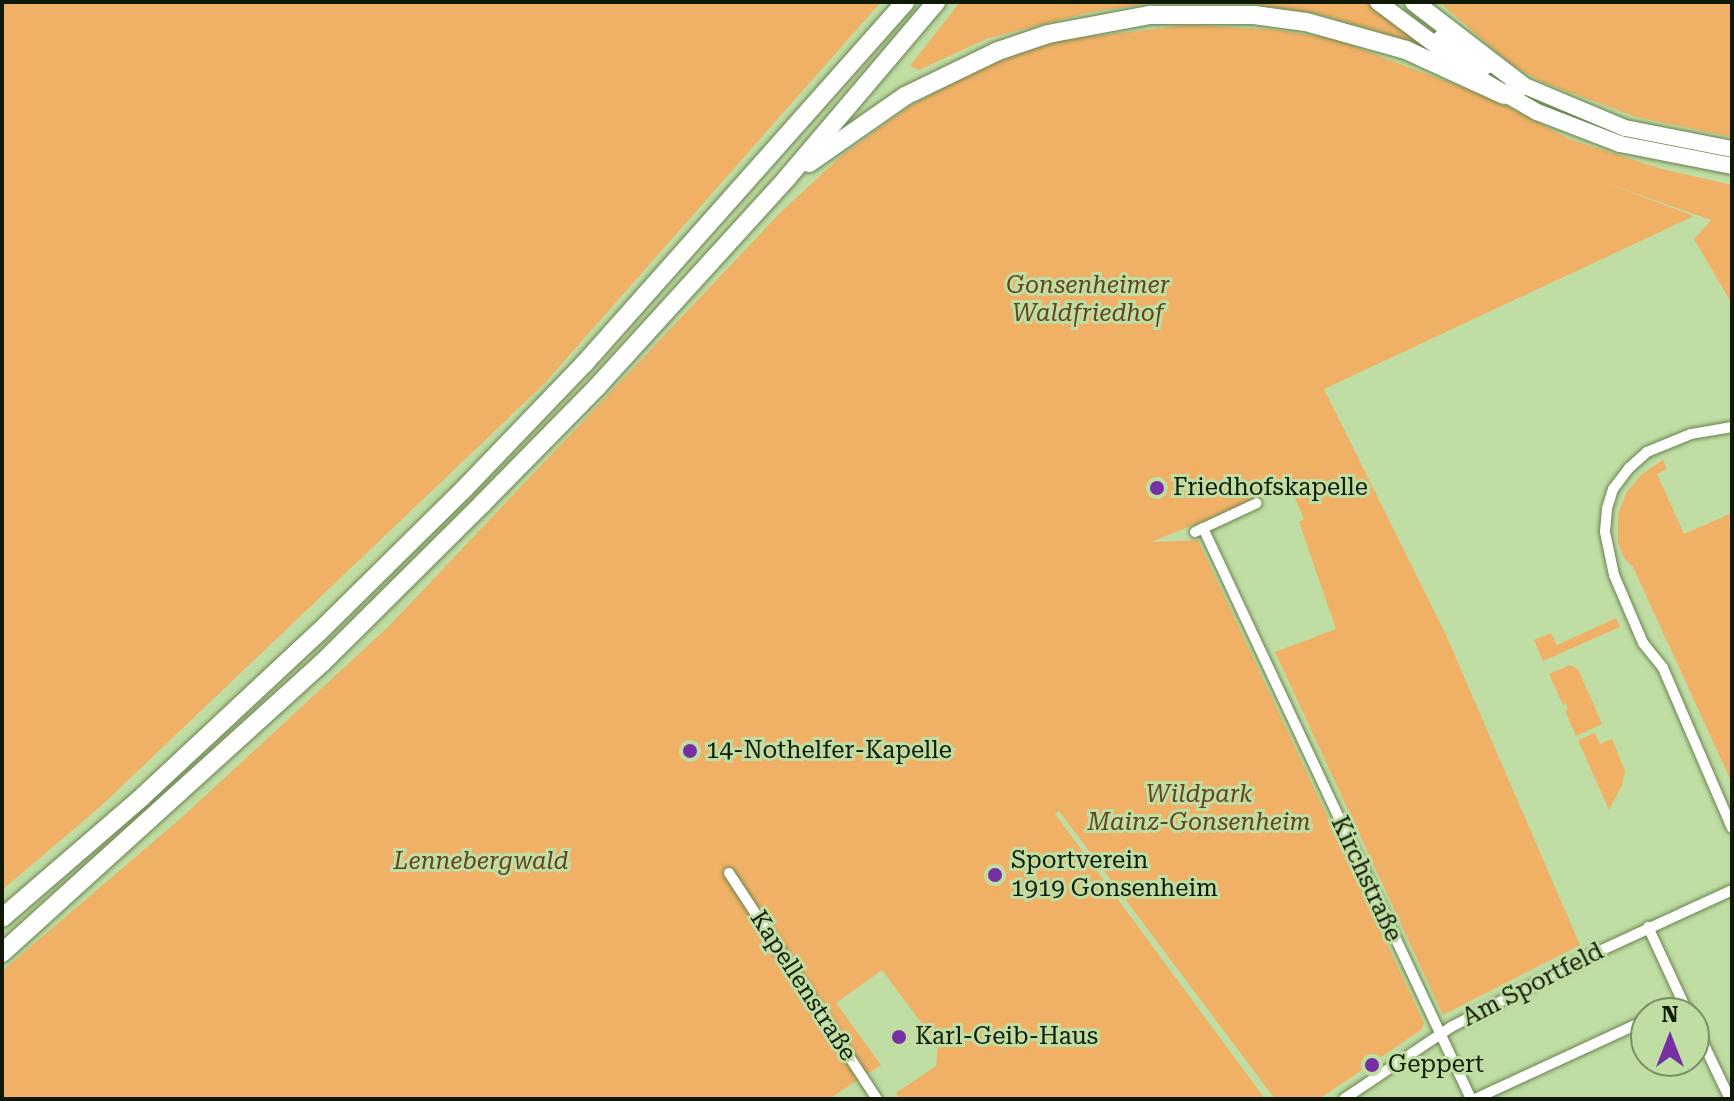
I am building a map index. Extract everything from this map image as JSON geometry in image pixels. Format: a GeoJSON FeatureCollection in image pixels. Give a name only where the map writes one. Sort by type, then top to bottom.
{"type":"FeatureCollection","features":[{"type":"Feature","properties":{"kind":"highway"},"geometry":{"type":"LineString","coordinates":[[2,918],[197,745],[464,489],[584,364],[905,2]]}},
{"type":"Feature","properties":{"kind":"highway"},"geometry":{"type":"LineString","coordinates":[[2,953],[332,653],[597,387],[787,178],[936,2]]}},
{"type":"Feature","properties":{"kind":"highway"},"geometry":{"type":"LineString","coordinates":[[1414,2],[1523,86]]}},
{"type":"Feature","properties":{"kind":"highway"},"geometry":{"type":"LineString","coordinates":[[787,178],[905,96],[950,71],[1048,34],[1150,15],[1254,15],[1319,25],[1406,50],[1504,95]]}},
{"type":"Feature","properties":{"kind":"main road"},"geometry":{"type":"LineString","coordinates":[[1378,2],[1504,95],[1574,128],[1620,144],[1732,166]]}},
{"type":"Feature","properties":{"kind":"main road"},"geometry":{"type":"LineString","coordinates":[[1394,2],[1441,39],[1523,86],[1625,128],[1732,149]]}},
{"type":"Feature","properties":{"kind":"street"},"geometry":{"type":"LineString","coordinates":[[1732,427],[1691,434],[1647,452],[1629,468],[1613,489],[1605,532],[1607,552],[1618,586],[1643,643],[1663,668],[1732,828]]}},
{"type":"Feature","properties":{"kind":"street","name":"Kirchstraße"},"geometry":{"type":"LineString","coordinates":[[1257,503],[1199,530],[1438,1035],[1473,1099]]}},
{"type":"Feature","properties":{"kind":"street","name":"Kapellenstraße"},"geometry":{"type":"LineString","coordinates":[[729,873],[877,1099]]}},
{"type":"Feature","properties":{"kind":"street","name":"Am Sportfeld"},"geometry":{"type":"LineString","coordinates":[[1344,1099],[1438,1035],[1648,927],[1732,890]]}},
{"type":"Feature","properties":{"kind":"street"},"geometry":{"type":"LineString","coordinates":[[1648,927],[1681,997]]}},
{"type":"Feature","properties":{"kind":"street"},"geometry":{"type":"LineString","coordinates":[[1473,1099],[1630,1027]]}},
{"type":"Feature","properties":{"kind":"street"},"geometry":{"type":"LineString","coordinates":[[1710,1057],[1730,1099]]}},
{"type":"Feature","properties":{"kind":"green space"},"geometry":{"type":"Polygon","coordinates":[[[2,2],[881,2],[543,385],[101,806],[2,890],[2,2]]]}},
{"type":"Feature","properties":{"kind":"green space"},"geometry":{"type":"Polygon","coordinates":[[[960,2],[1164,2],[1091,12],[986,39],[919,70],[910,66],[960,2]]]}},
{"type":"Feature","properties":{"kind":"green space"},"geometry":{"type":"Polygon","coordinates":[[[1201,2],[1370,2],[1416,39],[1415,43],[1319,14],[1245,3],[1201,2]]]}},
{"type":"Feature","properties":{"kind":"green space"},"geometry":{"type":"Polygon","coordinates":[[[1439,2],[1732,2],[1732,137],[1636,117],[1542,82],[1512,65],[1439,2]]]}},
{"type":"Feature","properties":{"kind":"green space"},"geometry":{"type":"Polygon","coordinates":[[[1189,25],[1277,30],[1334,39],[1493,99],[1569,139],[1662,169],[1732,185],[1732,304],[1694,239],[1716,215],[1711,220],[1606,183],[1694,216],[1324,389],[1446,635],[1580,945],[1443,1015],[1275,652],[1336,629],[1299,522],[1304,519],[1290,486],[1151,542],[1198,540],[1424,1023],[1421,1030],[1319,1099],[1275,1099],[1059,811],[1055,814],[1265,1099],[900,1099],[896,1093],[936,1066],[938,1045],[882,970],[836,1003],[881,1065],[829,1099],[2,1099],[2,971],[180,819],[389,626],[780,213],[840,157],[908,107],[985,66],[1060,40],[1189,25]]]}},
{"type":"Feature","properties":{"kind":"green space"},"geometry":{"type":"Polygon","coordinates":[[[1663,460],[1667,469],[1657,474],[1684,534],[1732,513],[1729,526],[1732,532],[1732,783],[1633,567],[1624,558],[1618,543],[1618,514],[1626,493],[1641,475],[1663,460]]]}},
{"type":"Feature","properties":{"kind":"green space"},"geometry":{"type":"Polygon","coordinates":[[[1616,618],[1620,627],[1543,661],[1534,640],[1551,633],[1557,645],[1616,618]]]}},
{"type":"Feature","properties":{"kind":"green space"},"geometry":{"type":"Polygon","coordinates":[[[1570,665],[1578,669],[1602,724],[1576,736],[1565,711],[1568,709],[1566,704],[1563,705],[1549,674],[1570,665]]]}},
{"type":"Feature","properties":{"kind":"green space"},"geometry":{"type":"Polygon","coordinates":[[[1595,733],[1600,744],[1612,739],[1625,771],[1622,785],[1609,810],[1578,740],[1595,733]]]}},
{"type":"Feature","properties":{"kind":"place","name":"Friedhofskapelle"},"geometry":{"type":"Point","coordinates":[1157,488]}},
{"type":"Feature","properties":{"kind":"place","name":"14-Nothelfer-Kapelle"},"geometry":{"type":"Point","coordinates":[690,751]}},
{"type":"Feature","properties":{"kind":"place","name":"Sportverein 1919 Gonsenheim"},"geometry":{"type":"Point","coordinates":[995,875]}},
{"type":"Feature","properties":{"kind":"place","name":"Karl-Geib-Haus"},"geometry":{"type":"Point","coordinates":[899,1037]}},
{"type":"Feature","properties":{"kind":"place","name":"Geppert"},"geometry":{"type":"Point","coordinates":[1372,1065]}},
{"type":"Feature","properties":{"kind":"park label","name":"Gonsenheimer Waldfriedhof"},"geometry":{"type":"Point","coordinates":[1088,300]}},
{"type":"Feature","properties":{"kind":"park label","name":"Wildpark Mainz-Gonsenheim"},"geometry":{"type":"Point","coordinates":[1199,809]}},
{"type":"Feature","properties":{"kind":"park label","name":"Lennebergwald"},"geometry":{"type":"Point","coordinates":[481,862]}}]}
